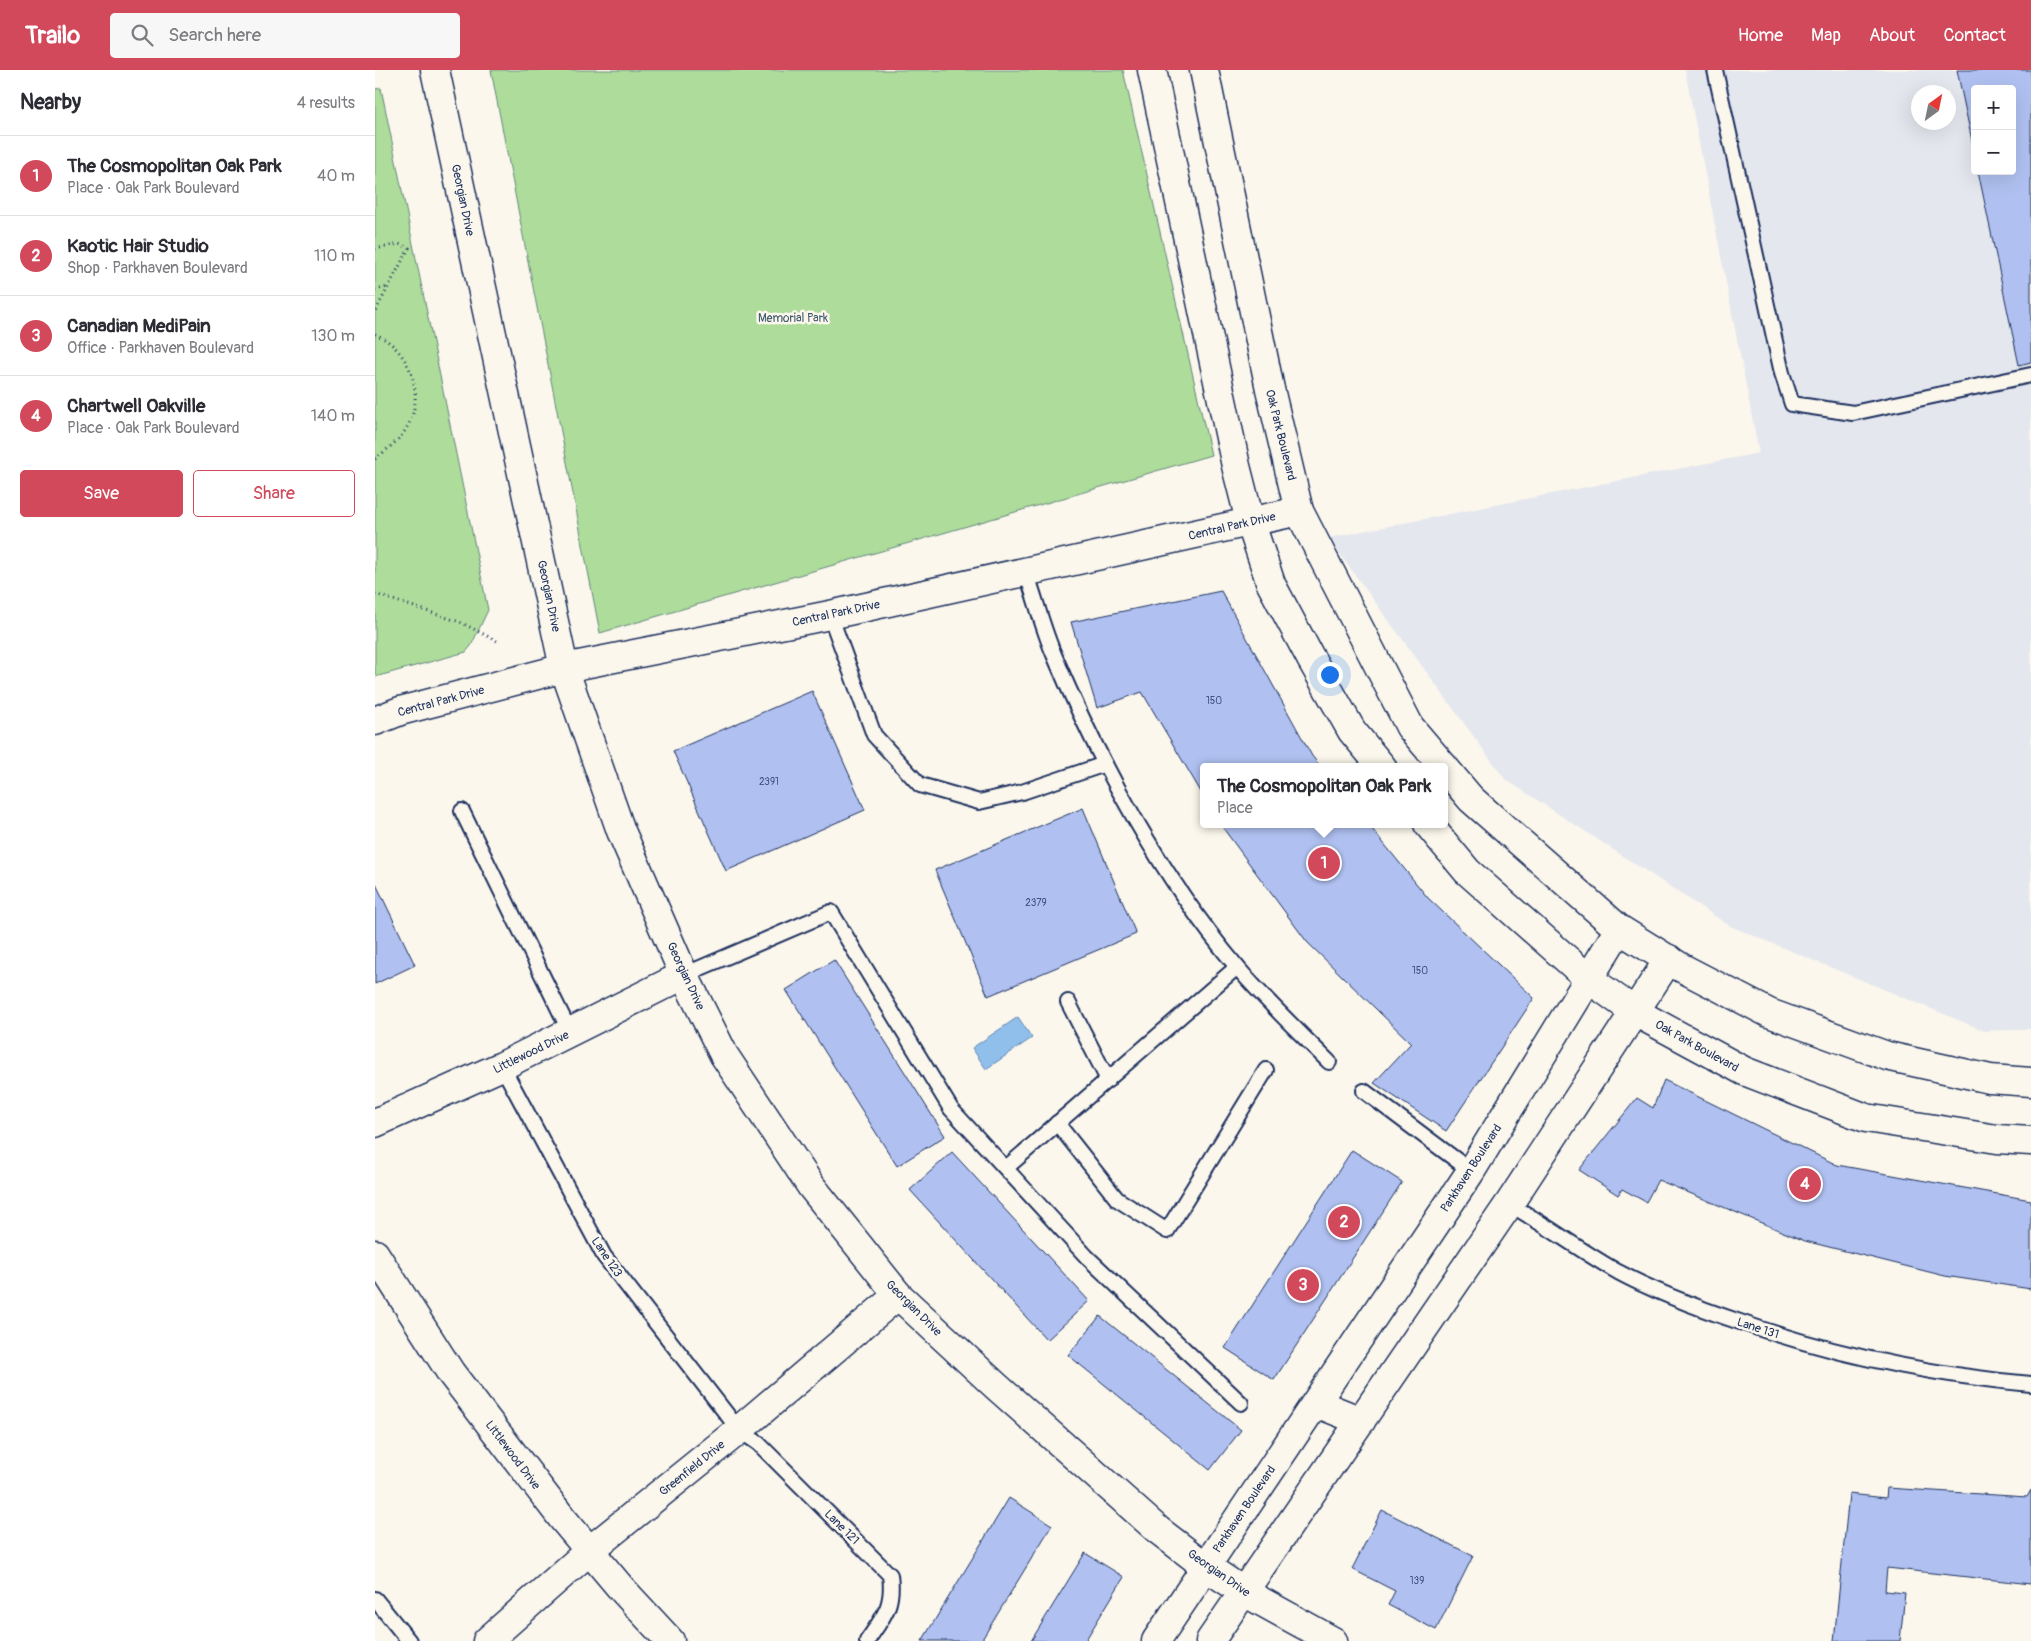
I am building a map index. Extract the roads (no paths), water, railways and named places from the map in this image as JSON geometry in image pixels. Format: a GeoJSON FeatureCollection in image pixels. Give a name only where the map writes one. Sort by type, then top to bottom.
{"type":"FeatureCollection","features":[{"type":"Feature","properties":{"kind":"street","name":"Georgian Drive"},"geometry":{"type":"LineString","coordinates":[[435,70],[564,668],[621,831],[684,974],[724,1055],[811,1186],[898,1295],[996,1386],[1143,1517],[1205,1566],[1244,1592],[1333,1641]]}},
{"type":"Feature","properties":{"kind":"street"},"geometry":{"type":"LineString","coordinates":[[1152,70],[1236,466],[1250,522],[1271,584],[1309,657],[1352,730],[1379,763]]}},
{"type":"Feature","properties":{"kind":"street","name":"Oak Park Boulevard"},"geometry":{"type":"LineString","coordinates":[[1204,70],[1270,389],[1299,511],[1410,727],[1441,763]]}},
{"type":"Feature","properties":{"kind":"street","name":"Central Park Drive"},"geometry":{"type":"LineString","coordinates":[[375,721],[401,711],[564,668],[830,615],[1299,511]]}},
{"type":"Feature","properties":{"kind":"street","name":"Oak Park Boulevard"},"geometry":{"type":"LineString","coordinates":[[1448,772],[1471,799],[1619,929],[1682,968],[1769,1013],[1887,1056],[1990,1079],[2031,1082]]}},
{"type":"Feature","properties":{"kind":"street","name":"Oak Park Boulevard"},"geometry":{"type":"LineString","coordinates":[[1432,828],[1467,871],[1589,978],[1635,1012],[1743,1071],[1865,1118],[1979,1136],[2031,1141]]}},
{"type":"Feature","properties":{"kind":"street","name":"Parkhaven Boulevard"},"geometry":{"type":"LineString","coordinates":[[1156,1641],[1471,1171],[1619,929]]}},
{"type":"Feature","properties":{"kind":"street"},"geometry":{"type":"LineString","coordinates":[[1210,1641],[1509,1204],[1669,959]]}},
{"type":"Feature","properties":{"kind":"street","name":"Littlewood Drive"},"geometry":{"type":"LineString","coordinates":[[375,1124],[502,1066],[684,974]]}},
{"type":"Feature","properties":{"kind":"street","name":"Littlewood Drive"},"geometry":{"type":"LineString","coordinates":[[375,1254],[451,1373],[561,1518],[670,1641]]}},
{"type":"Feature","properties":{"kind":"street","name":"Greenfield Drive"},"geometry":{"type":"LineString","coordinates":[[487,1641],[589,1551],[739,1430],[898,1295]]}},
{"type":"Feature","properties":{"kind":"street"},"geometry":{"type":"LineString","coordinates":[[1315,1403],[1361,1421]]}},
{"type":"Feature","properties":{"kind":"lane"},"geometry":{"type":"LineString","coordinates":[[1715,70],[1782,374],[1792,404],[1853,413],[2031,375]]}},
{"type":"Feature","properties":{"kind":"lane"},"geometry":{"type":"LineString","coordinates":[[1026,572],[1055,657],[1105,764],[1162,862],[1237,967],[1329,1062]]}},
{"type":"Feature","properties":{"kind":"lane"},"geometry":{"type":"LineString","coordinates":[[830,615],[874,735],[920,785],[979,802],[1022,792],[1105,764]]}},
{"type":"Feature","properties":{"kind":"lane"},"geometry":{"type":"LineString","coordinates":[[462,811],[570,1032]]}},
{"type":"Feature","properties":{"kind":"lane"},"geometry":{"type":"LineString","coordinates":[[684,974],[831,912],[951,1109],[1087,1257],[1241,1403]]}},
{"type":"Feature","properties":{"kind":"lane"},"geometry":{"type":"LineString","coordinates":[[1006,1168],[1237,967]]}},
{"type":"Feature","properties":{"kind":"lane"},"geometry":{"type":"LineString","coordinates":[[1067,1002],[1107,1080]]}},
{"type":"Feature","properties":{"kind":"lane","name":"Lane 123"},"geometry":{"type":"LineString","coordinates":[[502,1066],[604,1256],[739,1430]]}},
{"type":"Feature","properties":{"kind":"lane"},"geometry":{"type":"LineString","coordinates":[[1057,1123],[1117,1198],[1167,1230],[1266,1070]]}},
{"type":"Feature","properties":{"kind":"lane"},"geometry":{"type":"LineString","coordinates":[[1364,1091],[1471,1171]]}},
{"type":"Feature","properties":{"kind":"lane","name":"Lane 131"},"geometry":{"type":"LineString","coordinates":[[1509,1204],[1618,1272],[1691,1306],[1816,1346],[1878,1362],[1969,1378],[2031,1384]]}},
{"type":"Feature","properties":{"kind":"lane","name":"Lane 121"},"geometry":{"type":"LineString","coordinates":[[739,1430],[758,1443],[889,1575],[893,1594],[885,1615],[867,1641]]}},
{"type":"Feature","properties":{"kind":"lane"},"geometry":{"type":"LineString","coordinates":[[375,1599],[409,1641]]}},
{"type":"Feature","properties":{"kind":"water"},"geometry":{"type":"Polygon","coordinates":[[[1018,1017],[1032,1038],[986,1069],[972,1048],[1018,1017]]]}},
{"type":"Feature","properties":{"kind":"place","name":"The Cosmopolitan Oak Park"},"geometry":{"type":"Point","coordinates":[1324,863]}},
{"type":"Feature","properties":{"kind":"place","name":"Chartwell Oakville"},"geometry":{"type":"Point","coordinates":[1805,1184]}},
{"type":"Feature","properties":{"kind":"place","name":"Kaotic Hair Studio"},"geometry":{"type":"Point","coordinates":[1344,1222]}},
{"type":"Feature","properties":{"kind":"place","name":"Canadian MediPain"},"geometry":{"type":"Point","coordinates":[1303,1285]}},
{"type":"Feature","properties":{"kind":"park label","name":"Memorial Park"},"geometry":{"type":"Point","coordinates":[793,318]}}]}
